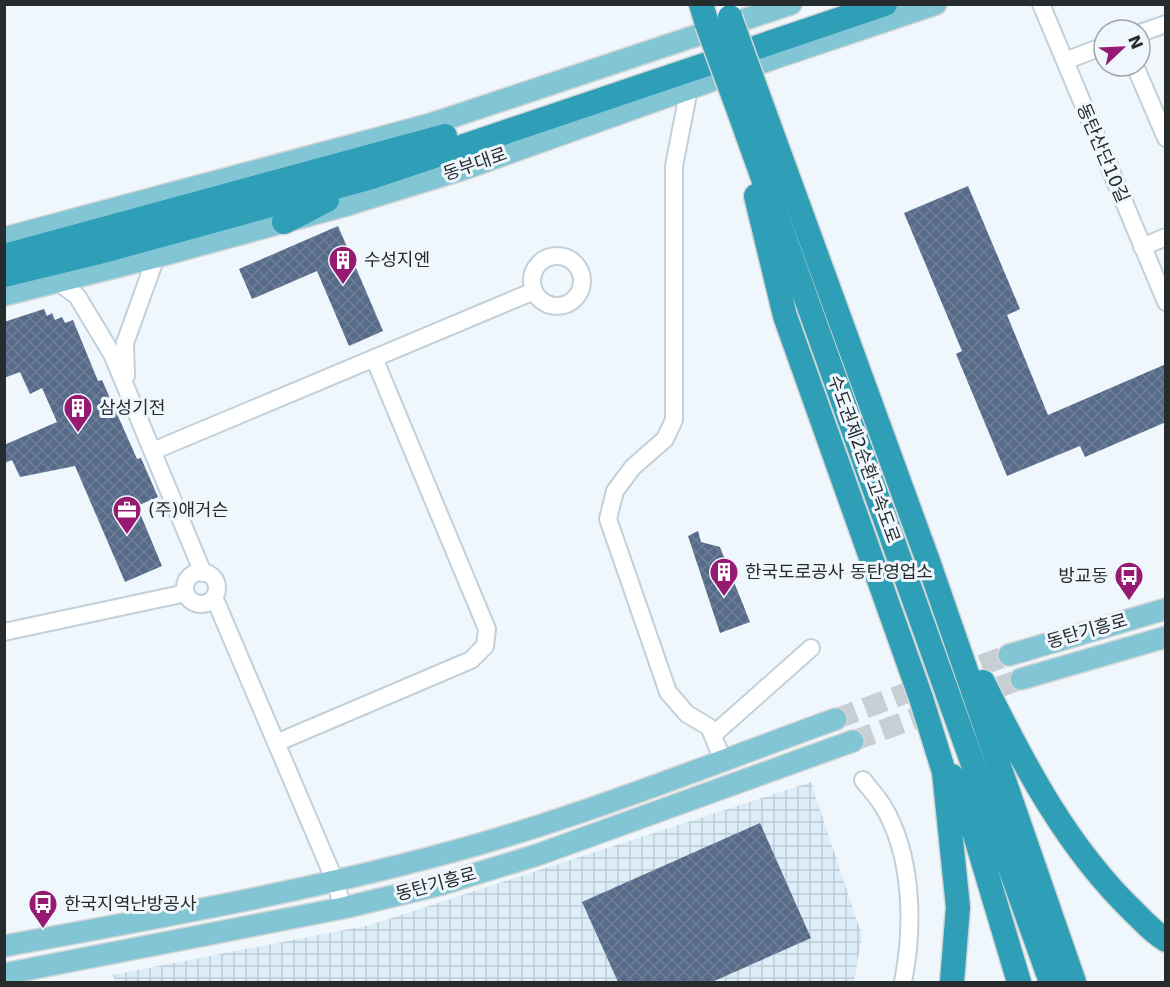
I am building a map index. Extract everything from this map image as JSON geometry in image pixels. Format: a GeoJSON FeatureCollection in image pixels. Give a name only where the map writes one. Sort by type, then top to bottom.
{"type":"FeatureCollection","features":[{"type":"Feature","properties":{"kind":"highway","name":"동부대로"},"geometry":{"type":"LineString","coordinates":[[4,256],[473,129],[837,4]]}},
{"type":"Feature","properties":{"kind":"highway","name":"동부대로"},"geometry":{"type":"LineString","coordinates":[[4,275],[107,250],[372,177],[885,4]]}},
{"type":"Feature","properties":{"kind":"highway","name":"수도권제2순환고속도로"},"geometry":{"type":"LineString","coordinates":[[716,12],[1051,982]]}},
{"type":"Feature","properties":{"kind":"highway"},"geometry":{"type":"LineString","coordinates":[[747,99],[775,285],[921,698],[944,772],[958,907],[952,982]]}},
{"type":"Feature","properties":{"kind":"highway","name":"수도권제2순환고속도로"},"geometry":{"type":"LineString","coordinates":[[747,99],[928,561],[1074,982]]}},
{"type":"Feature","properties":{"kind":"highway"},"geometry":{"type":"LineString","coordinates":[[54,226],[139,209],[261,174],[397,150]]}},
{"type":"Feature","properties":{"kind":"highway"},"geometry":{"type":"LineString","coordinates":[[284,222],[372,177]]}},
{"type":"Feature","properties":{"kind":"highway"},"geometry":{"type":"LineString","coordinates":[[928,561],[984,683],[1044,798],[1088,863],[1124,902],[1164,939]]}},
{"type":"Feature","properties":{"kind":"highway"},"geometry":{"type":"LineString","coordinates":[[921,698],[973,828],[1020,982]]}},
{"type":"Feature","properties":{"kind":"main road"},"geometry":{"type":"LineString","coordinates":[[4,238],[431,124],[791,4]]}},
{"type":"Feature","properties":{"kind":"main road","name":"동부대로"},"geometry":{"type":"LineString","coordinates":[[4,295],[284,222],[464,169],[936,4]]}},
{"type":"Feature","properties":{"kind":"main road","name":"동탄기흥로"},"geometry":{"type":"LineString","coordinates":[[1010,655],[1166,609]]}},
{"type":"Feature","properties":{"kind":"main road","name":"동탄기흥로"},"geometry":{"type":"LineString","coordinates":[[1021,679],[1075,661],[1166,637]]}},
{"type":"Feature","properties":{"kind":"main road","name":"동탄기흥로"},"geometry":{"type":"LineString","coordinates":[[6,944],[335,881],[523,831],[836,719]]}},
{"type":"Feature","properties":{"kind":"main road","name":"동탄기흥로"},"geometry":{"type":"LineString","coordinates":[[4,974],[343,908],[439,885],[537,855],[853,741]]}},
{"type":"Feature","properties":{"kind":"street","name":"동탄산단10길"},"geometry":{"type":"LineString","coordinates":[[1041,4],[1166,302]]}},
{"type":"Feature","properties":{"kind":"street"},"geometry":{"type":"LineString","coordinates":[[1065,61],[1092,51]]}},
{"type":"Feature","properties":{"kind":"street"},"geometry":{"type":"LineString","coordinates":[[1141,78],[1166,138]]}},
{"type":"Feature","properties":{"kind":"street"},"geometry":{"type":"LineString","coordinates":[[689,89],[674,166],[674,420],[664,440],[633,466],[615,491],[608,519],[668,693],[687,714],[709,727],[723,760]]}},
{"type":"Feature","properties":{"kind":"street"},"geometry":{"type":"LineString","coordinates":[[1142,247],[1166,237]]}},
{"type":"Feature","properties":{"kind":"street"},"geometry":{"type":"LineString","coordinates":[[127,389],[125,343],[156,257]]}},
{"type":"Feature","properties":{"kind":"street"},"geometry":{"type":"LineString","coordinates":[[58,282],[77,296],[93,321],[127,389],[203,573],[216,582],[214,597],[335,881],[343,908]]}},
{"type":"Feature","properties":{"kind":"street"},"geometry":{"type":"LineString","coordinates":[[153,451],[534,291]]}},
{"type":"Feature","properties":{"kind":"street"},"geometry":{"type":"LineString","coordinates":[[276,743],[471,660],[485,646],[487,629],[374,358]]}},
{"type":"Feature","properties":{"kind":"street"},"geometry":{"type":"LineString","coordinates":[[203,573],[189,578],[186,593],[192,601],[202,604],[214,597]]}},
{"type":"Feature","properties":{"kind":"street"},"geometry":{"type":"LineString","coordinates":[[4,632],[186,593]]}},
{"type":"Feature","properties":{"kind":"street"},"geometry":{"type":"LineString","coordinates":[[713,735],[811,648]]}},
{"type":"Feature","properties":{"kind":"street"},"geometry":{"type":"LineString","coordinates":[[863,780],[883,806],[896,836],[907,883],[908,924],[903,982]]}},
{"type":"Feature","properties":{"kind":"shaded area"},"geometry":{"type":"Polygon","coordinates":[[[811,782],[862,935],[854,982],[116,982],[112,975],[370,925],[811,782]]]}},
{"type":"Feature","properties":{"kind":"building"},"geometry":{"type":"Polygon","coordinates":[[[968,186],[1020,309],[1007,315],[1048,415],[1166,364],[1166,422],[1085,457],[1080,446],[1007,476],[956,354],[962,351],[904,213],[968,186]]]}},
{"type":"Feature","properties":{"kind":"building","name":"수성지엔"},"geometry":{"type":"Polygon","coordinates":[[[338,226],[383,331],[349,346],[317,271],[252,299],[239,269],[338,226]]]}},
{"type":"Feature","properties":{"kind":"building"},"geometry":{"type":"Polygon","coordinates":[[[44,309],[47,316],[52,313],[55,320],[62,317],[65,323],[73,320],[98,381],[102,380],[137,459],[141,458],[158,497],[137,506],[162,566],[125,582],[75,466],[20,477],[12,460],[4,463],[4,445],[57,422],[42,388],[30,394],[20,372],[4,378],[4,322],[44,309]]]}},
{"type":"Feature","properties":{"kind":"building","name":"한국도로공사 동탄영업소"},"geometry":{"type":"Polygon","coordinates":[[[698,531],[701,542],[720,547],[750,622],[720,633],[688,536],[698,531]]]}},
{"type":"Feature","properties":{"kind":"building"},"geometry":{"type":"Polygon","coordinates":[[[760,823],[811,938],[712,982],[618,982],[582,902],[760,823]]]}},
{"type":"Feature","properties":{"kind":"tunnel"},"geometry":{"type":"LineString","coordinates":[[836,719],[1009,655]]}},
{"type":"Feature","properties":{"kind":"tunnel"},"geometry":{"type":"LineString","coordinates":[[853,741],[1021,679]]}},
{"type":"Feature","properties":{"kind":"place","name":"수성지엔"},"geometry":{"type":"Point","coordinates":[343,286]}},
{"type":"Feature","properties":{"kind":"place","name":"삼성기전"},"geometry":{"type":"Point","coordinates":[78,434]}},
{"type":"Feature","properties":{"kind":"place","name":"(주)애거슨"},"geometry":{"type":"Point","coordinates":[127,536]}},
{"type":"Feature","properties":{"kind":"place","name":"한국도로공사 동탄영업소"},"geometry":{"type":"Point","coordinates":[724,598]}},
{"type":"Feature","properties":{"kind":"place","name":"방교동"},"geometry":{"type":"Point","coordinates":[1129,602]}},
{"type":"Feature","properties":{"kind":"place","name":"한국지역난방공사"},"geometry":{"type":"Point","coordinates":[43,930]}}]}
